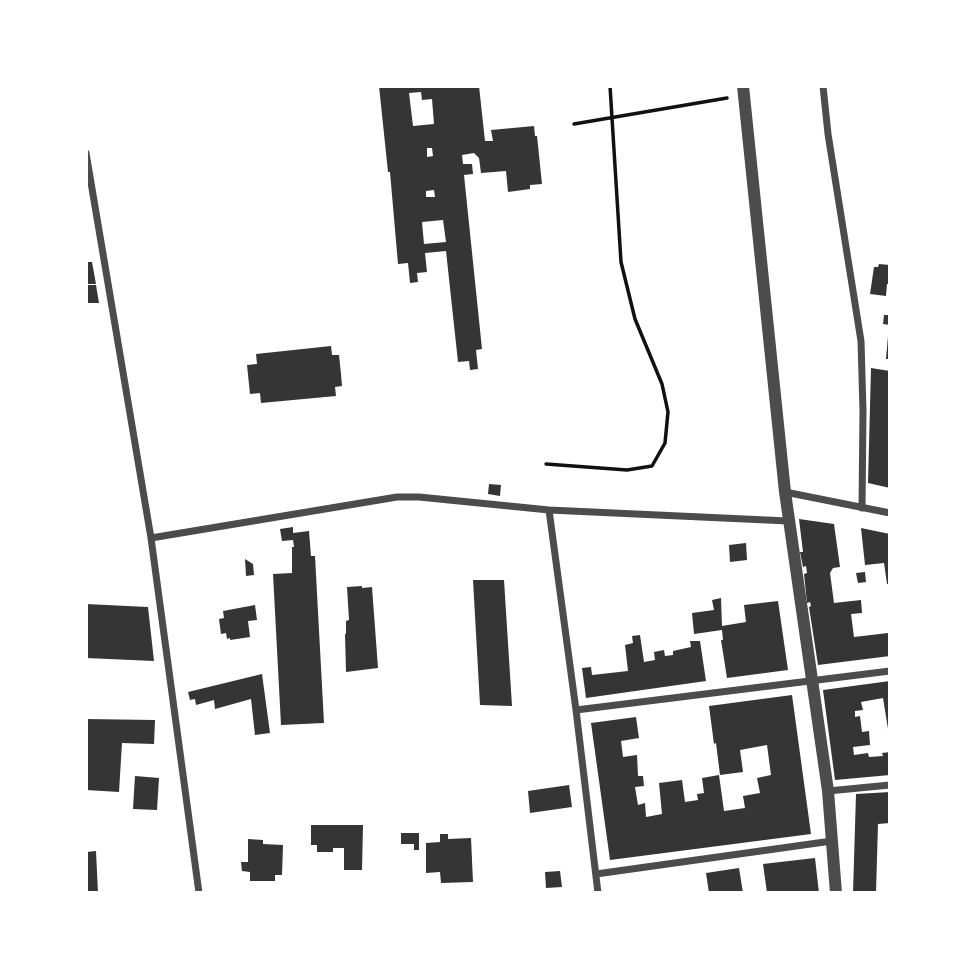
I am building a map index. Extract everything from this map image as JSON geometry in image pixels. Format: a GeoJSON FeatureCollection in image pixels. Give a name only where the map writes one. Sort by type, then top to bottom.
{"type":"FeatureCollection","features":[{"type":"Feature","properties":{"kind":"street"},"geometry":{"type":"LineString","coordinates":[[823,86],[828,134],[861,341],[862,508]]}},
{"type":"Feature","properties":{"kind":"street"},"geometry":{"type":"LineString","coordinates":[[743,90],[788,521],[828,791],[836,893]]}},
{"type":"Feature","properties":{"kind":"street"},"geometry":{"type":"LineString","coordinates":[[86,153],[151,538],[199,893]]}},
{"type":"Feature","properties":{"kind":"street"},"geometry":{"type":"LineString","coordinates":[[785,492],[890,513]]}},
{"type":"Feature","properties":{"kind":"street"},"geometry":{"type":"LineString","coordinates":[[151,538],[397,497],[549,510],[788,521]]}},
{"type":"Feature","properties":{"kind":"street"},"geometry":{"type":"LineString","coordinates":[[549,510],[598,893]]}},
{"type":"Feature","properties":{"kind":"street"},"geometry":{"type":"LineString","coordinates":[[576,710],[890,671]]}},
{"type":"Feature","properties":{"kind":"street"},"geometry":{"type":"LineString","coordinates":[[828,791],[890,785]]}},
{"type":"Feature","properties":{"kind":"street"},"geometry":{"type":"LineString","coordinates":[[596,874],[832,841]]}},
{"type":"Feature","properties":{"kind":"path"},"geometry":{"type":"LineString","coordinates":[[547,464],[627,470],[652,466],[665,443],[668,412],[662,384],[635,319],[621,262],[610,86]]}},
{"type":"Feature","properties":{"kind":"path"},"geometry":{"type":"LineString","coordinates":[[574,124],[743,90]]}},
{"type":"Feature","properties":{"kind":"building"},"geometry":{"type":"Polygon","coordinates":[[[379,86],[479,86],[485,141],[493,141],[491,130],[534,126],[542,184],[530,185],[530,189],[508,192],[506,171],[481,173],[479,158],[474,153],[462,155],[463,164],[472,164],[473,174],[464,175],[482,349],[476,350],[478,369],[470,370],[469,361],[458,362],[446,251],[425,253],[427,272],[417,273],[418,282],[410,283],[408,263],[398,264],[379,86]],[[421,92],[409,93],[413,126],[434,124],[432,99],[422,100],[421,92]],[[427,148],[427,157],[433,156],[432,148],[427,148]],[[434,190],[426,191],[426,197],[435,197],[434,190]],[[443,220],[422,222],[424,244],[446,242],[443,220]]]}},
{"type":"Feature","properties":{"kind":"building"},"geometry":{"type":"Polygon","coordinates":[[[86,262],[92,262],[96,284],[86,284],[86,262]]]}},
{"type":"Feature","properties":{"kind":"building"},"geometry":{"type":"Polygon","coordinates":[[[879,264],[890,265],[890,284],[887,284],[886,296],[870,294],[874,267],[879,264]]]}},
{"type":"Feature","properties":{"kind":"building"},"geometry":{"type":"Polygon","coordinates":[[[86,285],[96,285],[99,303],[86,303],[86,285]]]}},
{"type":"Feature","properties":{"kind":"building"},"geometry":{"type":"Polygon","coordinates":[[[884,315],[890,315],[890,325],[883,324],[884,315]]]}},
{"type":"Feature","properties":{"kind":"building"},"geometry":{"type":"Polygon","coordinates":[[[888,336],[890,359],[886,359],[888,336]]]}},
{"type":"Feature","properties":{"kind":"building"},"geometry":{"type":"Polygon","coordinates":[[[331,346],[332,355],[339,355],[341,374],[342,386],[335,387],[336,396],[261,403],[260,393],[250,394],[247,365],[257,364],[256,354],[331,346]]]}},
{"type":"Feature","properties":{"kind":"building"},"geometry":{"type":"Polygon","coordinates":[[[871,368],[890,371],[890,488],[868,483],[871,368]]]}},
{"type":"Feature","properties":{"kind":"building"},"geometry":{"type":"Polygon","coordinates":[[[489,484],[501,485],[500,496],[488,494],[489,484]]]}},
{"type":"Feature","properties":{"kind":"building"},"geometry":{"type":"Polygon","coordinates":[[[799,519],[834,524],[840,567],[833,568],[830,573],[834,603],[861,600],[862,613],[851,614],[854,637],[888,633],[890,656],[818,665],[809,607],[811,606],[810,602],[807,603],[804,574],[807,573],[806,566],[803,567],[800,552],[803,552],[799,519]]]}},
{"type":"Feature","properties":{"kind":"building"},"geometry":{"type":"Polygon","coordinates":[[[293,527],[293,533],[309,531],[311,556],[315,556],[324,723],[281,725],[273,574],[292,573],[293,540],[282,541],[280,529],[293,527]]]}},
{"type":"Feature","properties":{"kind":"building"},"geometry":{"type":"Polygon","coordinates":[[[861,528],[890,534],[890,584],[887,584],[884,563],[865,565],[861,528]]]}},
{"type":"Feature","properties":{"kind":"building"},"geometry":{"type":"Polygon","coordinates":[[[746,543],[747,560],[730,562],[729,545],[746,543]]]}},
{"type":"Feature","properties":{"kind":"building"},"geometry":{"type":"Polygon","coordinates":[[[245,559],[253,564],[254,575],[246,576],[245,559]]]}},
{"type":"Feature","properties":{"kind":"building"},"geometry":{"type":"Polygon","coordinates":[[[865,572],[866,582],[858,583],[856,573],[865,572]]]}},
{"type":"Feature","properties":{"kind":"building"},"geometry":{"type":"Polygon","coordinates":[[[473,580],[504,580],[512,706],[480,705],[473,580]]]}},
{"type":"Feature","properties":{"kind":"building"},"geometry":{"type":"Polygon","coordinates":[[[347,587],[372,587],[378,668],[346,672],[345,634],[346,621],[349,620],[347,587]]]}},
{"type":"Feature","properties":{"kind":"building"},"geometry":{"type":"Polygon","coordinates":[[[721,598],[722,626],[746,622],[744,605],[778,601],[788,670],[727,678],[722,630],[694,634],[692,613],[714,610],[712,600],[721,598]]]}},
{"type":"Feature","properties":{"kind":"building"},"geometry":{"type":"Polygon","coordinates":[[[86,604],[148,607],[154,661],[86,658],[86,604]]]}},
{"type":"Feature","properties":{"kind":"building"},"geometry":{"type":"Polygon","coordinates":[[[255,605],[257,620],[248,621],[250,637],[230,640],[227,639],[226,633],[221,634],[219,619],[224,618],[223,611],[255,605]]]}},
{"type":"Feature","properties":{"kind":"building"},"geometry":{"type":"Polygon","coordinates":[[[640,635],[644,662],[655,660],[654,652],[664,650],[665,656],[673,655],[673,651],[691,647],[690,641],[700,641],[706,681],[586,698],[582,668],[591,667],[592,675],[628,671],[625,645],[633,643],[632,636],[640,635]]]}},
{"type":"Feature","properties":{"kind":"building"},"geometry":{"type":"Polygon","coordinates":[[[262,674],[270,733],[255,735],[251,699],[215,709],[214,700],[196,705],[195,699],[190,700],[188,692],[262,674]]]}},
{"type":"Feature","properties":{"kind":"building"},"geometry":{"type":"Polygon","coordinates":[[[890,681],[890,729],[883,698],[861,702],[863,710],[855,711],[855,717],[860,716],[862,732],[869,731],[870,745],[853,747],[854,755],[868,753],[869,757],[883,756],[882,753],[890,752],[890,775],[835,780],[823,690],[890,681]]]}},
{"type":"Feature","properties":{"kind":"building"},"geometry":{"type":"Polygon","coordinates":[[[792,695],[811,834],[610,860],[591,723],[636,717],[639,738],[621,741],[623,757],[637,755],[638,776],[643,776],[644,786],[635,787],[638,805],[645,803],[646,817],[662,814],[659,783],[682,780],[685,802],[698,800],[697,794],[704,793],[702,778],[719,775],[724,811],[745,808],[743,796],[760,793],[757,778],[771,775],[767,745],[740,750],[743,772],[720,775],[709,706],[792,695]]]}},
{"type":"Feature","properties":{"kind":"building"},"geometry":{"type":"Polygon","coordinates":[[[86,719],[155,720],[154,744],[122,743],[119,792],[86,790],[86,719]]]}},
{"type":"Feature","properties":{"kind":"building"},"geometry":{"type":"Polygon","coordinates":[[[135,776],[159,778],[157,810],[133,809],[135,776]]]}},
{"type":"Feature","properties":{"kind":"building"},"geometry":{"type":"Polygon","coordinates":[[[569,785],[572,807],[530,813],[528,791],[569,785]]]}},
{"type":"Feature","properties":{"kind":"building"},"geometry":{"type":"Polygon","coordinates":[[[890,792],[890,823],[878,824],[876,893],[853,893],[856,794],[890,792]]]}},
{"type":"Feature","properties":{"kind":"building"},"geometry":{"type":"Polygon","coordinates":[[[311,825],[363,825],[362,870],[344,870],[344,848],[333,848],[333,852],[317,852],[317,845],[311,845],[311,825]]]}},
{"type":"Feature","properties":{"kind":"building"},"geometry":{"type":"Polygon","coordinates":[[[401,833],[419,833],[419,850],[414,850],[414,844],[401,844],[401,833]]]}},
{"type":"Feature","properties":{"kind":"building"},"geometry":{"type":"Polygon","coordinates":[[[440,834],[448,834],[448,839],[471,838],[473,882],[441,883],[440,872],[426,873],[426,843],[440,842],[440,834]]]}},
{"type":"Feature","properties":{"kind":"building"},"geometry":{"type":"Polygon","coordinates":[[[248,839],[263,840],[263,844],[283,845],[282,875],[275,875],[275,881],[250,881],[250,872],[242,871],[241,862],[248,862],[248,839]]]}},
{"type":"Feature","properties":{"kind":"building"},"geometry":{"type":"Polygon","coordinates":[[[96,851],[98,893],[86,893],[86,852],[96,851]]]}},
{"type":"Feature","properties":{"kind":"building"},"geometry":{"type":"Polygon","coordinates":[[[815,858],[819,893],[767,893],[763,864],[815,858]]]}},
{"type":"Feature","properties":{"kind":"building"},"geometry":{"type":"Polygon","coordinates":[[[739,868],[743,893],[709,893],[706,873],[739,868]]]}},
{"type":"Feature","properties":{"kind":"building"},"geometry":{"type":"Polygon","coordinates":[[[560,871],[562,887],[546,888],[545,872],[560,871]]]}}]}
